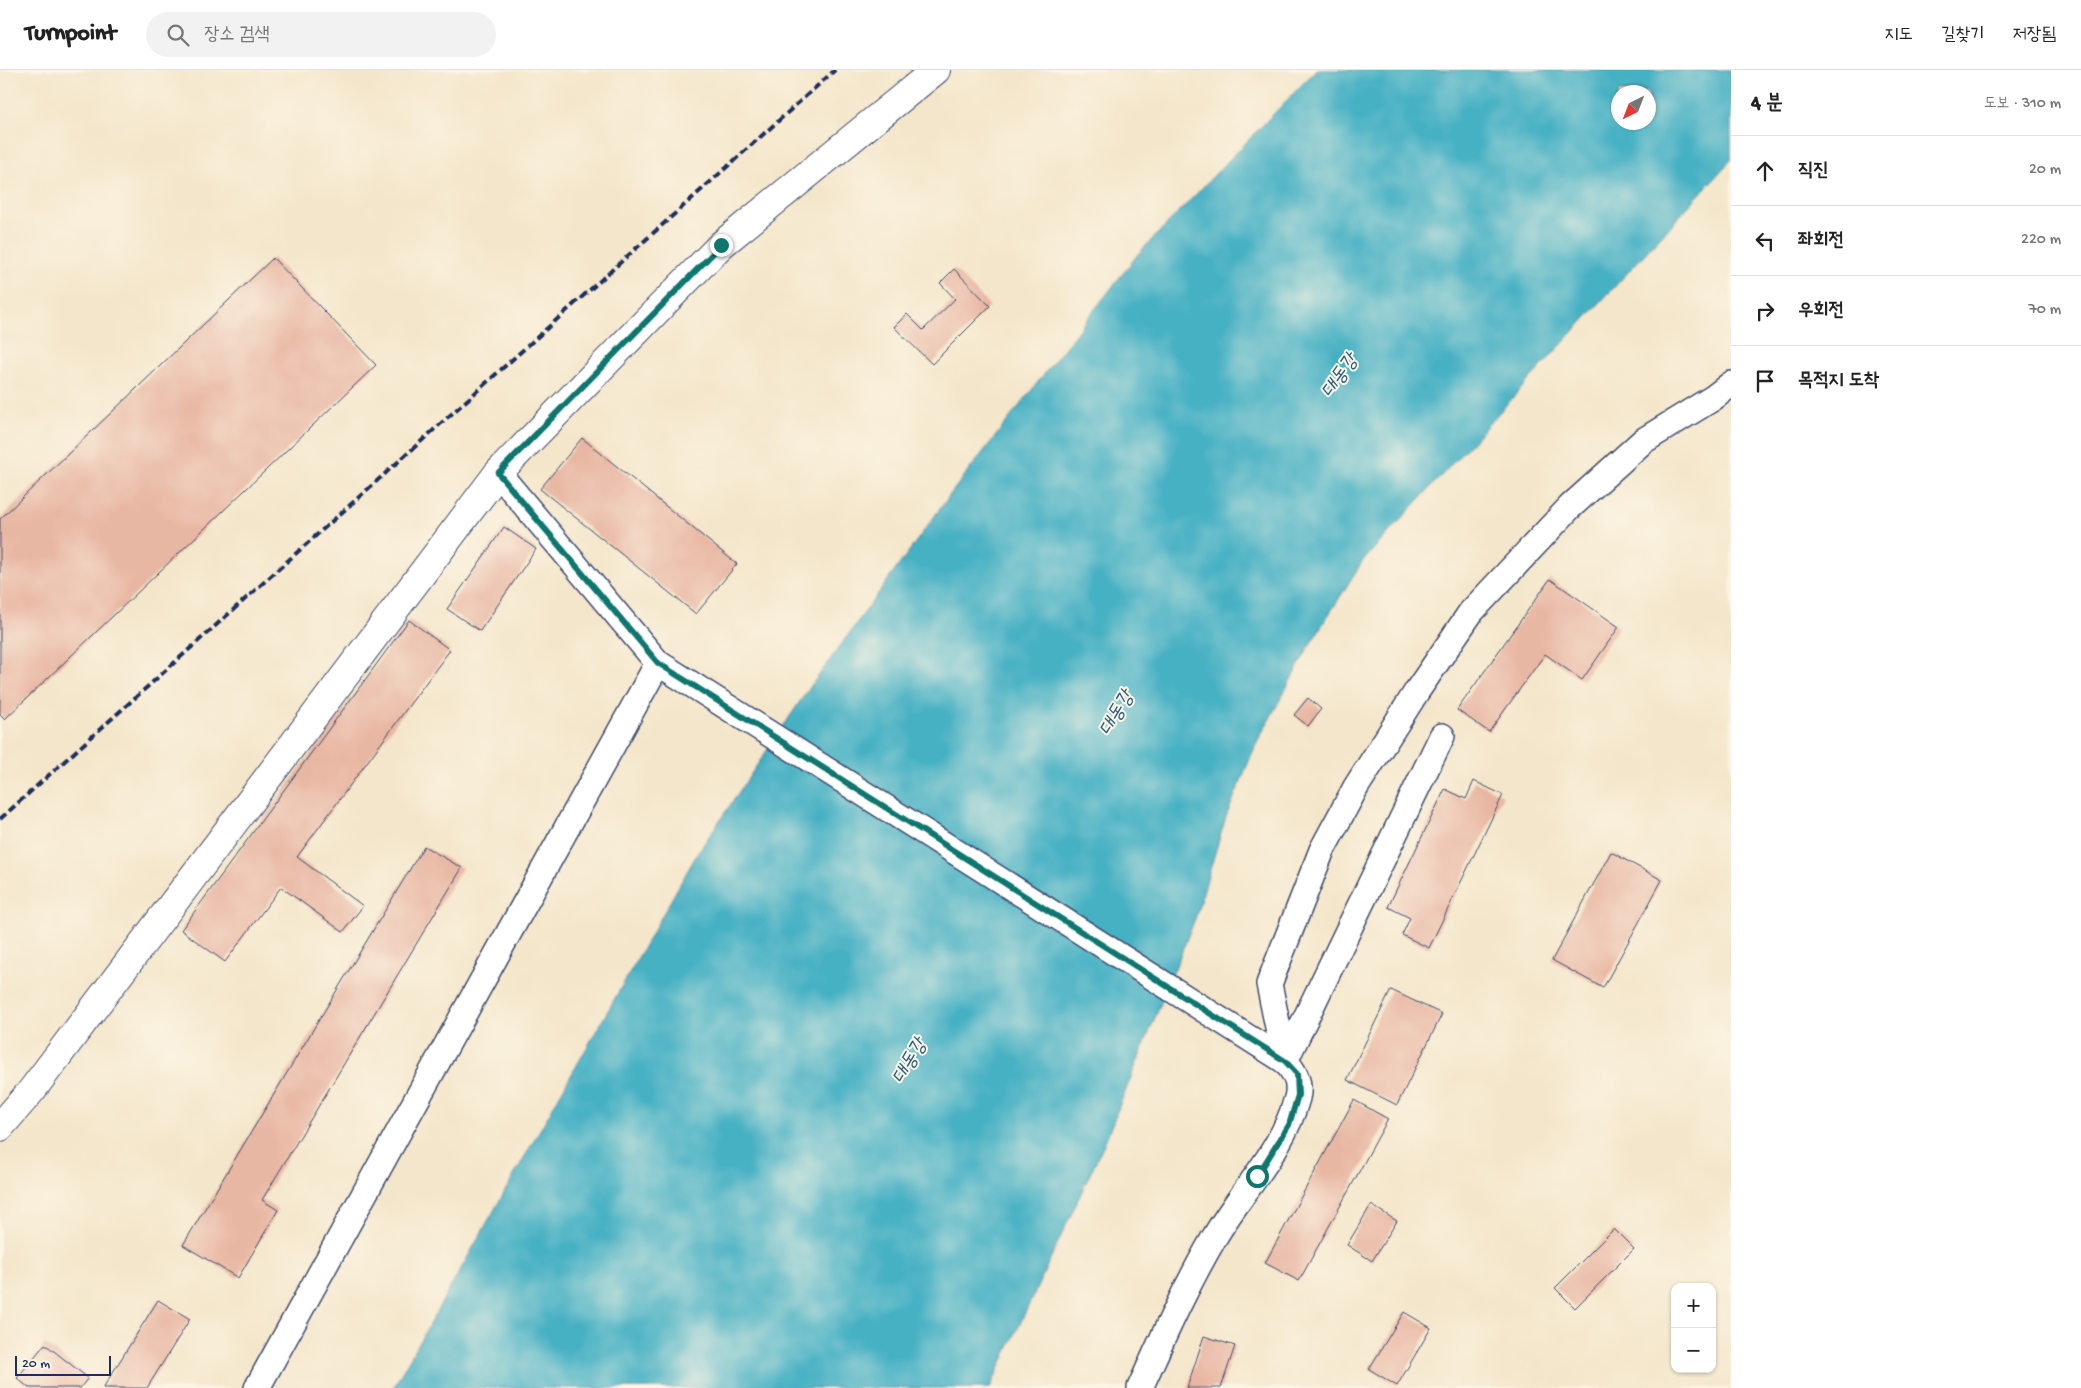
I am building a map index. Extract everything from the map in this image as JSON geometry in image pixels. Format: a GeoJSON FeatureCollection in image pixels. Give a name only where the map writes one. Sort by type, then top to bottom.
{"type":"FeatureCollection","features":[{"type":"Feature","properties":{"kind":"main road"},"geometry":{"type":"LineString","coordinates":[[0,1127],[44,1074],[498,473],[721,245],[936,70]]}},
{"type":"Feature","properties":{"kind":"street"},"geometry":{"type":"LineString","coordinates":[[1276,1055],[1269,984],[1322,850],[1356,787],[1417,691],[1471,612],[1570,507],[1643,441],[1713,398],[1731,384]]}},
{"type":"Feature","properties":{"kind":"street"},"geometry":{"type":"LineString","coordinates":[[498,473],[658,663],[1276,1055],[1297,1074],[1298,1095],[1289,1125],[1215,1236],[1178,1306],[1140,1388]]}},
{"type":"Feature","properties":{"kind":"street"},"geometry":{"type":"LineString","coordinates":[[257,1388],[658,663]]}},
{"type":"Feature","properties":{"kind":"street"},"geometry":{"type":"LineString","coordinates":[[1276,1055],[1442,736]]}},
{"type":"Feature","properties":{"kind":"water","name":"대동강"},"geometry":{"type":"Polygon","coordinates":[[[1316,70],[1731,70],[1731,160],[1362,562],[1311,643],[1257,742],[1226,817],[1195,919],[1104,1144],[990,1388],[393,1388],[697,854],[805,694],[955,488],[1138,254],[1316,70]]]}},
{"type":"Feature","properties":{"kind":"building"},"geometry":{"type":"Polygon","coordinates":[[[273,258],[376,365],[5,719],[0,714],[0,519],[273,258]]]}},
{"type":"Feature","properties":{"kind":"building"},"geometry":{"type":"Polygon","coordinates":[[[954,269],[990,306],[932,364],[894,327],[907,314],[923,330],[955,299],[940,283],[954,269]]]}},
{"type":"Feature","properties":{"kind":"building"},"geometry":{"type":"Polygon","coordinates":[[[582,438],[737,564],[696,614],[540,489],[582,438]]]}},
{"type":"Feature","properties":{"kind":"building"},"geometry":{"type":"Polygon","coordinates":[[[504,527],[536,549],[480,631],[447,609],[504,527]]]}},
{"type":"Feature","properties":{"kind":"building"},"geometry":{"type":"Polygon","coordinates":[[[1550,579],[1619,627],[1582,680],[1545,654],[1489,732],[1457,710],[1550,579]]]}},
{"type":"Feature","properties":{"kind":"building"},"geometry":{"type":"Polygon","coordinates":[[[409,620],[450,650],[297,857],[363,906],[343,932],[281,887],[225,962],[181,930],[409,620]]]}},
{"type":"Feature","properties":{"kind":"building"},"geometry":{"type":"Polygon","coordinates":[[[1308,698],[1321,709],[1308,726],[1294,715],[1308,698]]]}},
{"type":"Feature","properties":{"kind":"building"},"geometry":{"type":"Polygon","coordinates":[[[1474,781],[1503,795],[1429,948],[1402,935],[1410,918],[1388,907],[1445,789],[1466,799],[1474,781]]]}},
{"type":"Feature","properties":{"kind":"building"},"geometry":{"type":"Polygon","coordinates":[[[424,846],[462,868],[262,1200],[278,1210],[238,1278],[183,1245],[424,846]]]}},
{"type":"Feature","properties":{"kind":"building"},"geometry":{"type":"Polygon","coordinates":[[[1611,852],[1662,880],[1603,988],[1552,960],[1611,852]]]}},
{"type":"Feature","properties":{"kind":"building"},"geometry":{"type":"Polygon","coordinates":[[[1391,990],[1442,1014],[1397,1105],[1347,1080],[1391,990]]]}},
{"type":"Feature","properties":{"kind":"building"},"geometry":{"type":"Polygon","coordinates":[[[1354,1100],[1388,1119],[1299,1281],[1265,1263],[1354,1100]]]}},
{"type":"Feature","properties":{"kind":"building"},"geometry":{"type":"Polygon","coordinates":[[[1371,1205],[1397,1221],[1372,1261],[1347,1245],[1371,1205]]]}},
{"type":"Feature","properties":{"kind":"building"},"geometry":{"type":"Polygon","coordinates":[[[1614,1229],[1634,1249],[1575,1308],[1555,1288],[1614,1229]]]}},
{"type":"Feature","properties":{"kind":"building"},"geometry":{"type":"Polygon","coordinates":[[[158,1300],[190,1319],[147,1388],[103,1388],[158,1300]]]}},
{"type":"Feature","properties":{"kind":"building"},"geometry":{"type":"Polygon","coordinates":[[[1404,1312],[1431,1328],[1397,1386],[1369,1369],[1404,1312]]]}},
{"type":"Feature","properties":{"kind":"building"},"geometry":{"type":"Polygon","coordinates":[[[1204,1336],[1235,1346],[1221,1388],[1187,1388],[1204,1336]]]}},
{"type":"Feature","properties":{"kind":"building"},"geometry":{"type":"Polygon","coordinates":[[[45,1344],[88,1378],[80,1388],[29,1388],[17,1378],[45,1344]]]}},
{"type":"Feature","properties":{"kind":"railway"},"geometry":{"type":"LineString","coordinates":[[0,819],[835,70]]}},
{"type":"Feature","properties":{"kind":"route"},"geometry":{"type":"LineString","coordinates":[[721,245],[498,473],[658,663],[1285,1061],[1297,1074],[1298,1095],[1289,1125],[1257,1176]]}}]}
